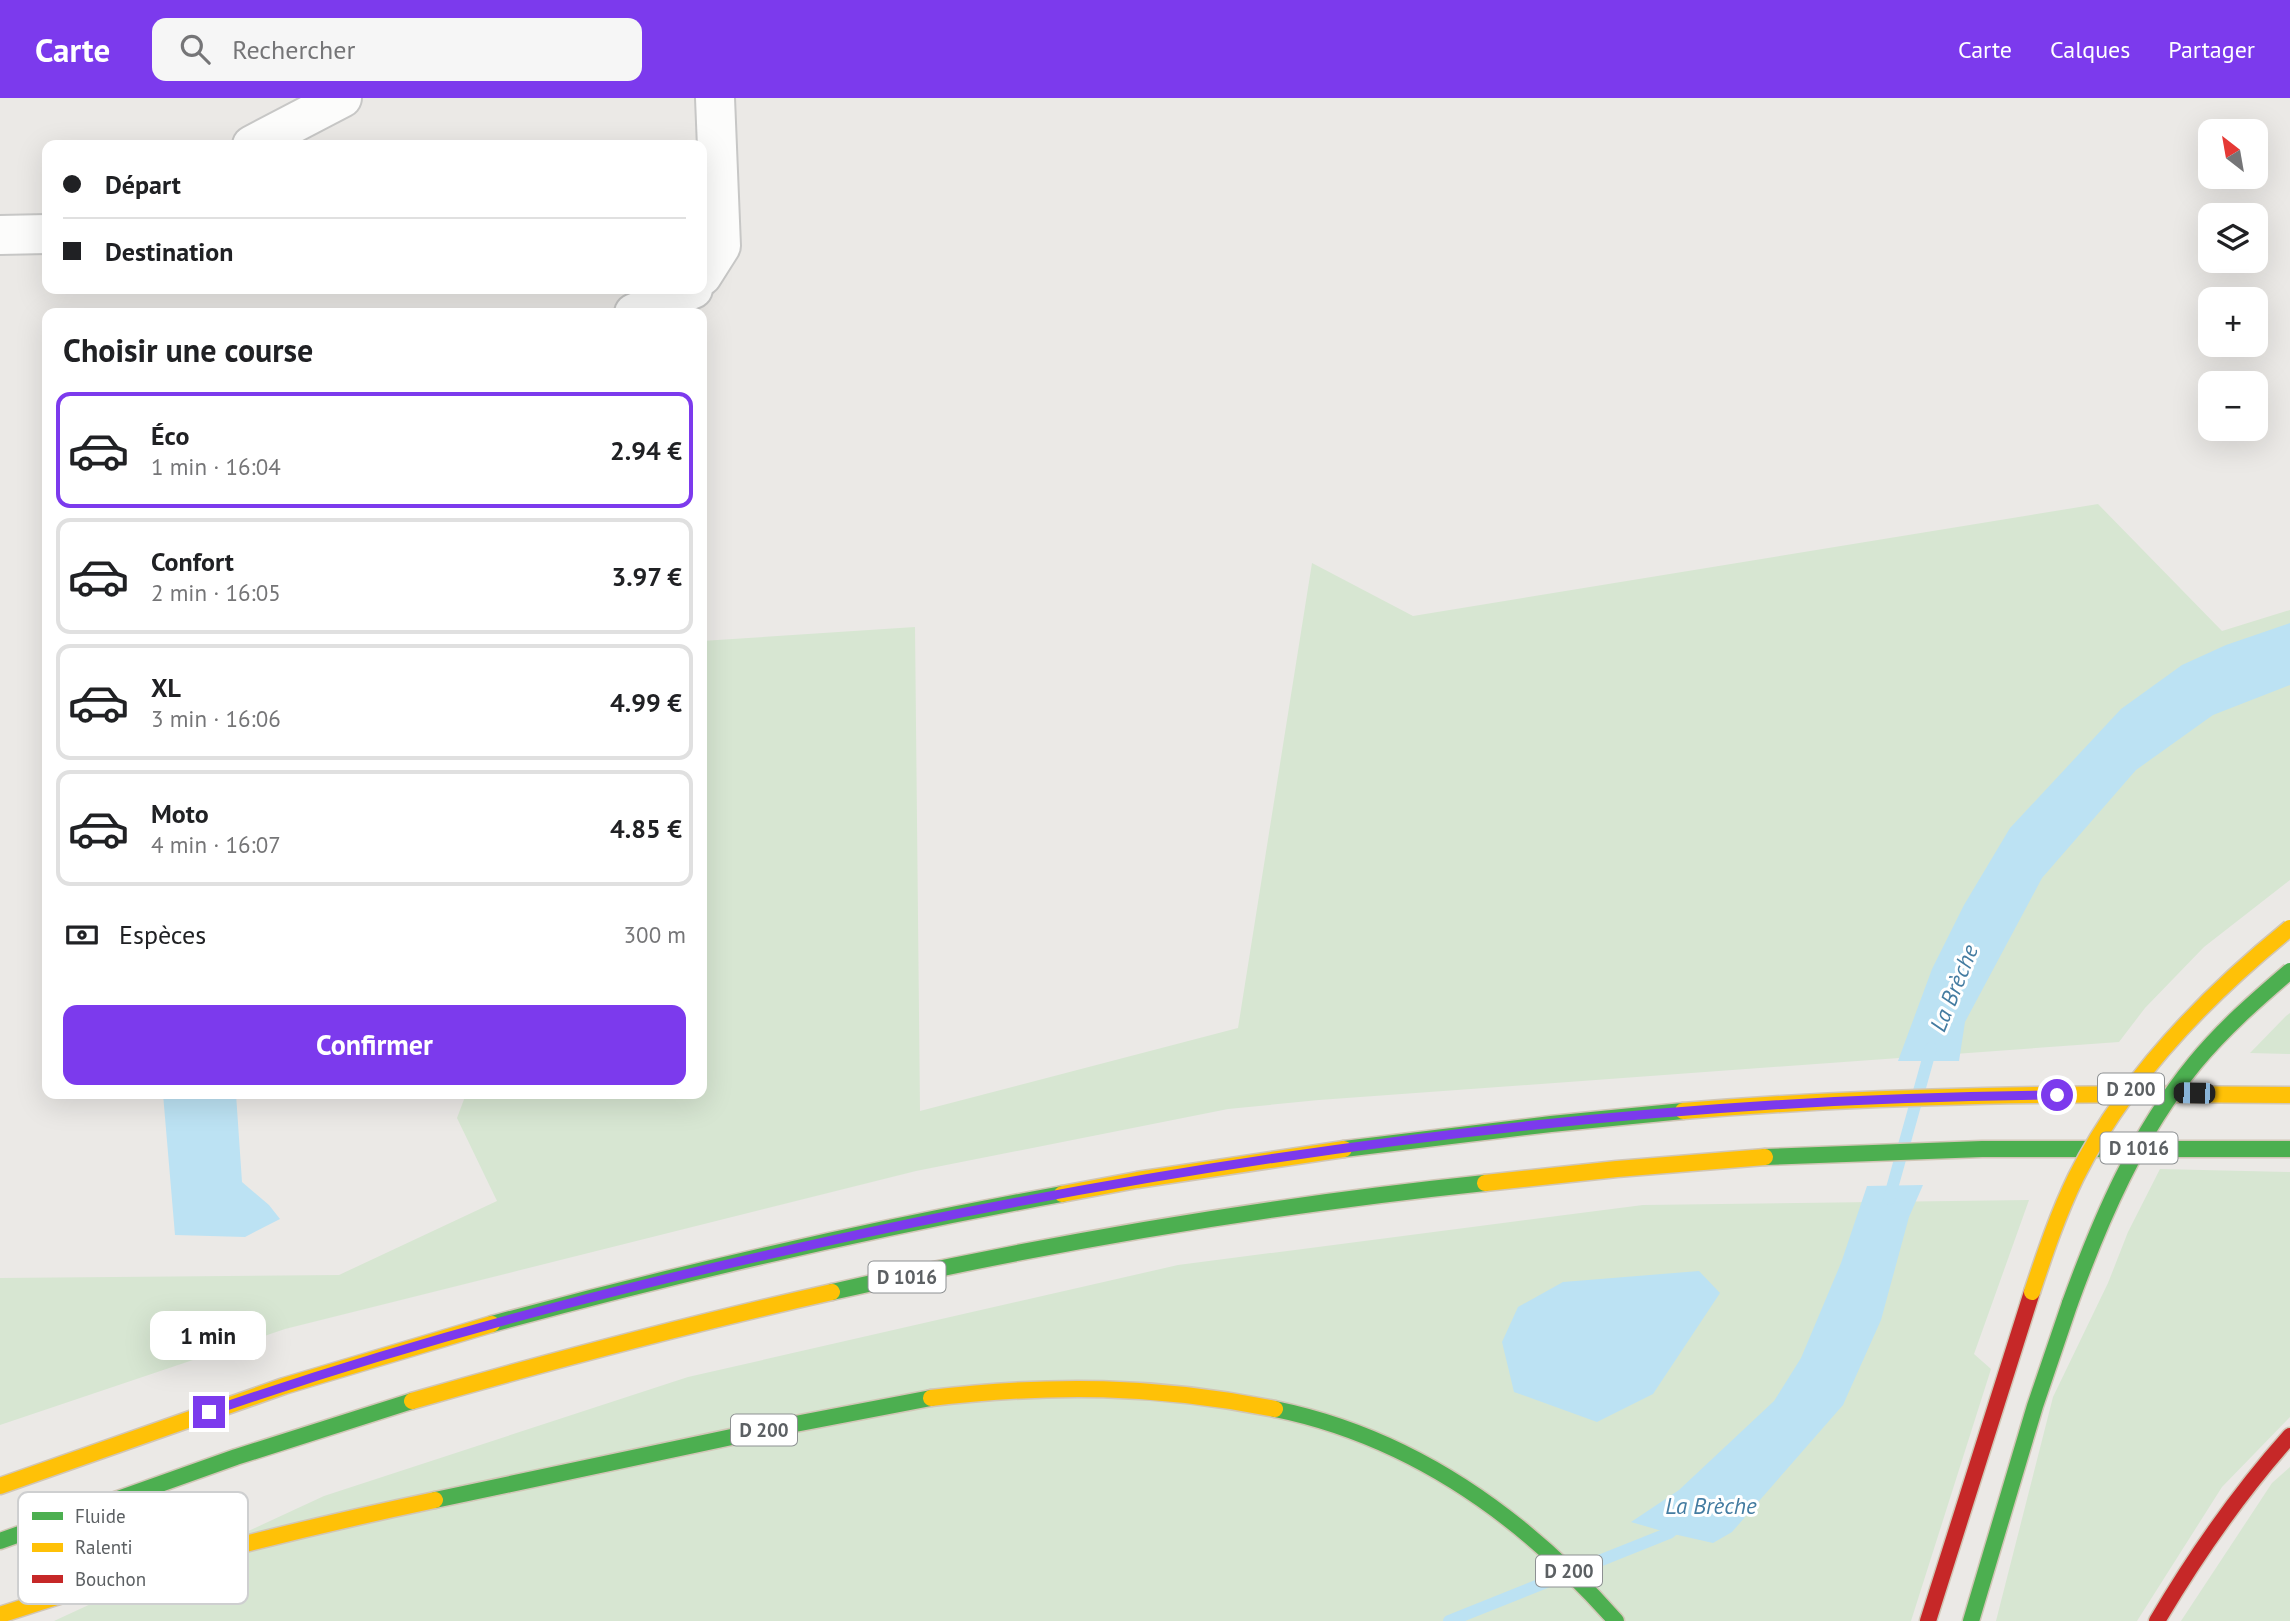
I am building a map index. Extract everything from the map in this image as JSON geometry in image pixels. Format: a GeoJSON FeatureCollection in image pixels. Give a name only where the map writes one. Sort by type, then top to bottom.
{"type":"FeatureCollection","features":[{"type":"Feature","properties":{"kind":"main road","name":"D 200"},"geometry":{"type":"LineString","coordinates":[[1928,1621],[2032,1292],[2057,1221],[2085,1160],[2161,1049],[2209,998],[2290,928]]}},
{"type":"Feature","properties":{"kind":"main road","name":"D 200"},"geometry":{"type":"LineString","coordinates":[[1971,1621],[2035,1406],[2108,1204],[2154,1119],[2195,1063],[2241,1014],[2290,971]]}},
{"type":"Feature","properties":{"kind":"main road","name":"D 1016"},"geometry":{"type":"LineString","coordinates":[[0,1486],[230,1404],[452,1335],[662,1279],[840,1237],[1028,1199],[1348,1147],[1596,1120],[1838,1100],[2173,1093],[2290,1094]]}},
{"type":"Feature","properties":{"kind":"main road","name":"D 1016"},"geometry":{"type":"LineString","coordinates":[[139,1492],[383,1410],[619,1345],[846,1289],[1082,1242],[1322,1204],[1479,1183],[1627,1168],[1844,1153],[1988,1149],[2290,1149]]}},
{"type":"Feature","properties":{"kind":"main road","name":"D 200"},"geometry":{"type":"LineString","coordinates":[[248,1542],[765,1429],[928,1398],[995,1391],[1111,1389],[1196,1394],[1287,1411],[1357,1432],[1416,1458],[1460,1484],[1518,1525],[1561,1562],[1616,1621]]}},
{"type":"Feature","properties":{"kind":"main road"},"geometry":{"type":"LineString","coordinates":[[2157,1621],[2180,1582],[2227,1516],[2290,1436]]}},
{"type":"Feature","properties":{"kind":"main road","name":"D 1016"},"geometry":{"type":"LineString","coordinates":[[0,1541],[18,1535]]}},
{"type":"Feature","properties":{"kind":"main road","name":"D 200"},"geometry":{"type":"LineString","coordinates":[[0,1615],[32,1604]]}},
{"type":"Feature","properties":{"kind":"street"},"geometry":{"type":"LineString","coordinates":[[262,140],[342,98]]}},
{"type":"Feature","properties":{"kind":"street"},"geometry":{"type":"LineString","coordinates":[[707,268],[722,246],[715,98]]}},
{"type":"Feature","properties":{"kind":"street"},"geometry":{"type":"LineString","coordinates":[[0,235],[42,234]]}},
{"type":"Feature","properties":{"kind":"street"},"geometry":{"type":"LineString","coordinates":[[646,308],[682,294]]}},
{"type":"Feature","properties":{"kind":"green space"},"geometry":{"type":"Polygon","coordinates":[[[2098,504],[2222,631],[2290,610],[2290,880],[2204,947],[2145,1008],[2119,1042],[1319,1100],[1228,1109],[916,1171],[285,1329],[0,1425],[0,1278],[339,1275],[497,1201],[457,1118],[464,1099],[707,1099],[707,641],[915,627],[920,1111],[1238,1028],[1312,563],[1413,616],[2098,504]]]}},
{"type":"Feature","properties":{"kind":"green space"},"geometry":{"type":"Polygon","coordinates":[[[2290,1013],[2290,1054],[2250,1053],[2286,1016],[2290,1013]]]}},
{"type":"Feature","properties":{"kind":"green space"},"geometry":{"type":"Polygon","coordinates":[[[2160,1169],[2290,1172],[2290,1417],[2222,1487],[2137,1621],[1996,1621],[2053,1397],[2108,1283],[2128,1232],[2160,1169]]]}},
{"type":"Feature","properties":{"kind":"green space"},"geometry":{"type":"Polygon","coordinates":[[[2029,1200],[1974,1354],[1991,1369],[1911,1621],[54,1621],[91,1604],[248,1604],[248,1531],[324,1496],[688,1377],[1178,1265],[1643,1205],[2029,1200]]]}},
{"type":"Feature","properties":{"kind":"green space"},"geometry":{"type":"Polygon","coordinates":[[[2290,1467],[2290,1621],[2181,1621],[2272,1483],[2290,1467]]]}},
{"type":"Feature","properties":{"kind":"water","name":"La Brèche"},"geometry":{"type":"Polygon","coordinates":[[[2290,623],[2290,685],[2213,715],[2136,770],[2042,878],[1965,1022],[1959,1061],[1898,1061],[1932,969],[1964,905],[2010,828],[2121,709],[2182,665],[2226,645],[2290,623]]]}},
{"type":"Feature","properties":{"kind":"water"},"geometry":{"type":"Polygon","coordinates":[[[163,1099],[236,1099],[242,1182],[269,1205],[280,1219],[245,1237],[175,1235],[163,1099]]]}},
{"type":"Feature","properties":{"kind":"water","name":"La Brèche"},"geometry":{"type":"Polygon","coordinates":[[[1923,1185],[1909,1217],[1881,1320],[1843,1405],[1732,1532],[1713,1543],[1631,1522],[1679,1490],[1774,1401],[1801,1358],[1841,1263],[1867,1186],[1923,1185]]]}},
{"type":"Feature","properties":{"kind":"water"},"geometry":{"type":"Polygon","coordinates":[[[1699,1271],[1720,1293],[1653,1394],[1597,1422],[1514,1392],[1502,1342],[1518,1307],[1563,1282],[1699,1271]]]}},
{"type":"Feature","properties":{"kind":"waterway","name":"La Brèche"},"geometry":{"type":"LineString","coordinates":[[1889,1199],[1931,1048]]}},
{"type":"Feature","properties":{"kind":"waterway","name":"La Brèche"},"geometry":{"type":"LineString","coordinates":[[1449,1621],[1669,1533],[1680,1524]]}},
{"type":"Feature","properties":{"kind":"traffic: fast"},"geometry":{"type":"LineString","coordinates":[[2070,1303],[2108,1208],[2155,1118],[2206,1050],[2240,1015],[2290,971]]}},
{"type":"Feature","properties":{"kind":"traffic: fast"},"geometry":{"type":"LineString","coordinates":[[1344,1149],[1683,1111]]}},
{"type":"Feature","properties":{"kind":"traffic: fast"},"geometry":{"type":"LineString","coordinates":[[1765,1157],[1982,1149],[2290,1149]]}},
{"type":"Feature","properties":{"kind":"traffic: fast"},"geometry":{"type":"LineString","coordinates":[[832,1292],[1075,1242],[1157,1228],[1321,1203],[1485,1183]]}},
{"type":"Feature","properties":{"kind":"traffic: fast"},"geometry":{"type":"LineString","coordinates":[[492,1324],[776,1253],[1062,1194]]}},
{"type":"Feature","properties":{"kind":"traffic: fast"},"geometry":{"type":"LineString","coordinates":[[1971,1621],[2035,1406],[2070,1303]]}},
{"type":"Feature","properties":{"kind":"traffic: fast"},"geometry":{"type":"LineString","coordinates":[[435,1500],[769,1429],[931,1398]]}},
{"type":"Feature","properties":{"kind":"traffic: fast"},"geometry":{"type":"LineString","coordinates":[[138,1492],[236,1457],[412,1401]]}},
{"type":"Feature","properties":{"kind":"traffic: fast"},"geometry":{"type":"LineString","coordinates":[[1275,1409],[1325,1422],[1373,1439],[1419,1461],[1463,1487],[1544,1548],[1616,1621]]}},
{"type":"Feature","properties":{"kind":"traffic: fast"},"geometry":{"type":"LineString","coordinates":[[0,1541],[18,1535]]}},
{"type":"Feature","properties":{"kind":"traffic: slow"},"geometry":{"type":"LineString","coordinates":[[2032,1292],[2069,1191],[2118,1106],[2143,1073],[2198,1011],[2258,954],[2290,928]]}},
{"type":"Feature","properties":{"kind":"traffic: slow"},"geometry":{"type":"LineString","coordinates":[[1683,1111],[1835,1101],[1986,1096],[2290,1095]]}},
{"type":"Feature","properties":{"kind":"traffic: slow"},"geometry":{"type":"LineString","coordinates":[[1062,1194],[1344,1149]]}},
{"type":"Feature","properties":{"kind":"traffic: slow"},"geometry":{"type":"LineString","coordinates":[[1485,1183],[1765,1157]]}},
{"type":"Feature","properties":{"kind":"traffic: slow"},"geometry":{"type":"LineString","coordinates":[[412,1401],[621,1344],[832,1292]]}},
{"type":"Feature","properties":{"kind":"traffic: slow"},"geometry":{"type":"LineString","coordinates":[[0,1486],[284,1386],[492,1324]]}},
{"type":"Feature","properties":{"kind":"traffic: slow"},"geometry":{"type":"LineString","coordinates":[[931,1398],[1019,1390],[1103,1389],[1188,1395],[1275,1409]]}},
{"type":"Feature","properties":{"kind":"traffic: slow"},"geometry":{"type":"LineString","coordinates":[[248,1544],[435,1500]]}},
{"type":"Feature","properties":{"kind":"traffic: slow"},"geometry":{"type":"LineString","coordinates":[[0,1615],[36,1604]]}},
{"type":"Feature","properties":{"kind":"traffic: jam"},"geometry":{"type":"LineString","coordinates":[[1928,1621],[2032,1292]]}},
{"type":"Feature","properties":{"kind":"traffic: jam"},"geometry":{"type":"LineString","coordinates":[[2157,1621],[2219,1525],[2290,1436]]}},
{"type":"Feature","properties":{"kind":"route"},"geometry":{"type":"LineString","coordinates":[[209,1412],[452,1335],[662,1279],[840,1237],[1028,1199],[1167,1175],[1437,1136],[1680,1112],[1838,1100],[2057,1095]]}}]}
